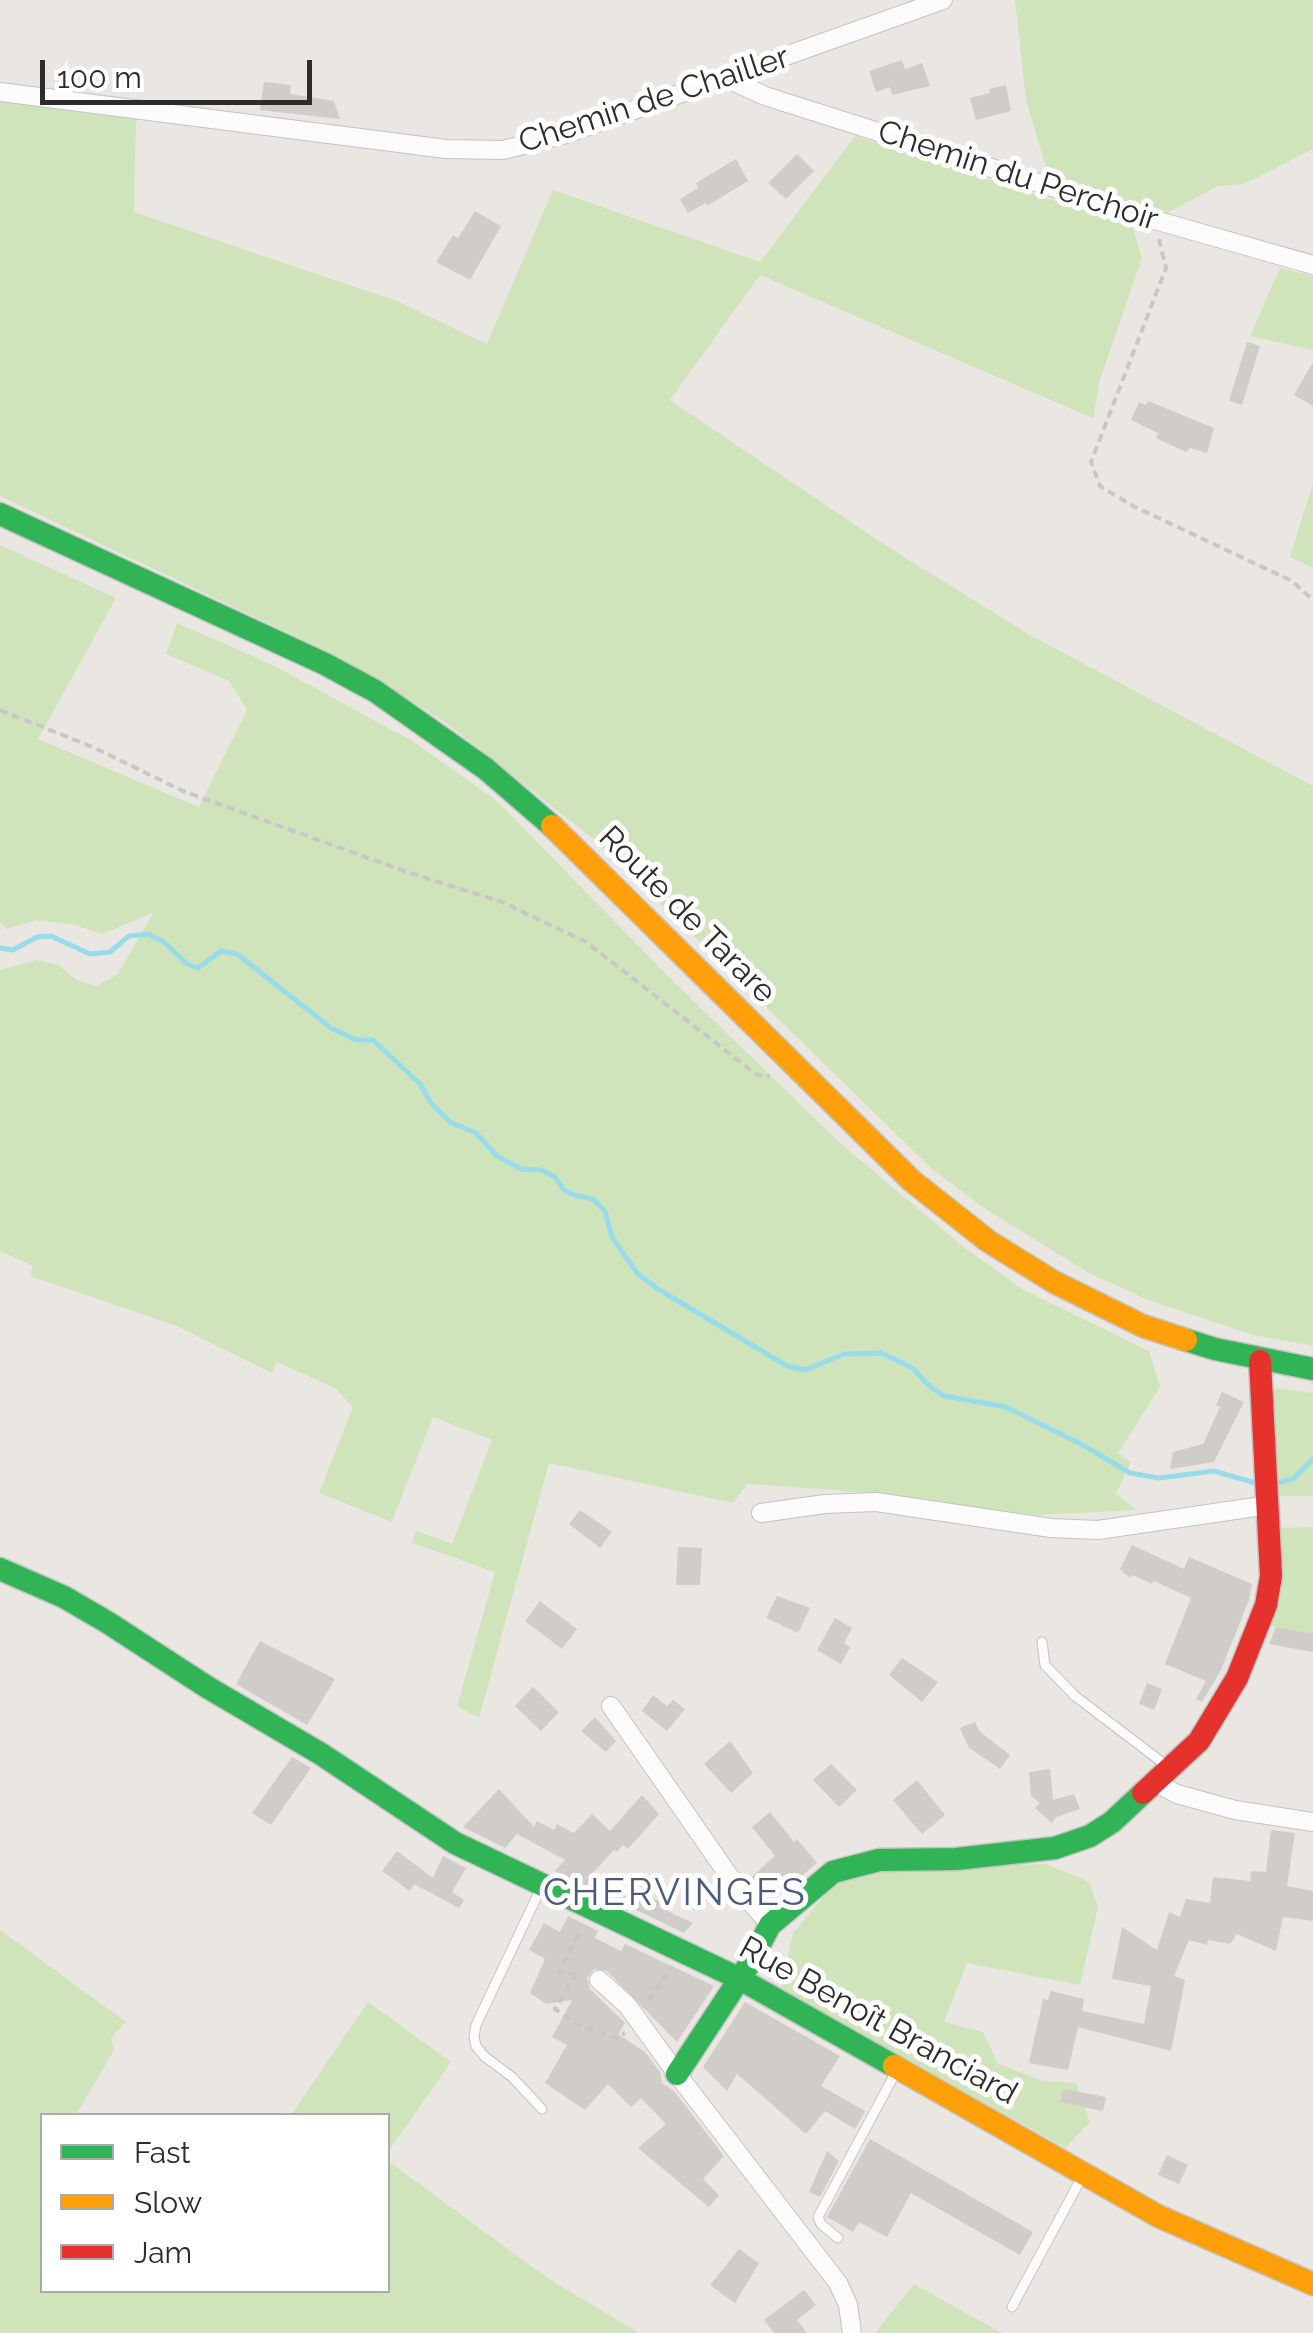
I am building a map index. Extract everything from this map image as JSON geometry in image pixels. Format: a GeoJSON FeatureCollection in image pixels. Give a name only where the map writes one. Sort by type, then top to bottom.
{"type":"FeatureCollection","features":[{"type":"Feature","properties":{"kind":"street","name":"Chemin de Chailler"},"geometry":{"type":"LineString","coordinates":[[0,92],[446,149],[503,150],[566,134],[943,0]]}},
{"type":"Feature","properties":{"kind":"street","name":"Chemin du Perchoir"},"geometry":{"type":"LineString","coordinates":[[726,78],[766,96],[1154,220],[1313,265]]}},
{"type":"Feature","properties":{"kind":"street","name":"Route de Tarare"},"geometry":{"type":"LineString","coordinates":[[0,514],[325,664],[375,691],[486,768],[552,826],[912,1181],[988,1241],[1054,1282],[1142,1326],[1260,1361],[1313,1370]]}},
{"type":"Feature","properties":{"kind":"street"},"geometry":{"type":"LineString","coordinates":[[676,2074],[740,1979],[770,1925],[833,1872],[879,1860],[956,1858],[1055,1848],[1090,1836],[1112,1822],[1199,1741],[1237,1678],[1253,1641],[1271,1576],[1260,1361]]}},
{"type":"Feature","properties":{"kind":"street"},"geometry":{"type":"LineString","coordinates":[[761,1513],[876,1502],[1051,1528],[1098,1530],[1269,1502]]}},
{"type":"Feature","properties":{"kind":"street","name":"Rue Benoît Branciard"},"geometry":{"type":"LineString","coordinates":[[0,1570],[64,1597],[321,1754],[419,1822],[542,1886],[740,1979],[1158,2216],[1313,2284]]}},
{"type":"Feature","properties":{"kind":"street"},"geometry":{"type":"LineString","coordinates":[[611,1706],[734,1883],[770,1925]]}},
{"type":"Feature","properties":{"kind":"street"},"geometry":{"type":"LineString","coordinates":[[1164,1776],[1177,1794],[1235,1810],[1313,1822]]}},
{"type":"Feature","properties":{"kind":"street"},"geometry":{"type":"LineString","coordinates":[[599,1980],[627,2004],[676,2074],[838,2283],[848,2305],[852,2333]]}},
{"type":"Feature","properties":{"kind":"lane"},"geometry":{"type":"LineString","coordinates":[[1042,1642],[1045,1665],[1164,1776]]}},
{"type":"Feature","properties":{"kind":"lane"},"geometry":{"type":"LineString","coordinates":[[542,1886],[476,2025],[474,2037],[484,2056],[542,2109]]}},
{"type":"Feature","properties":{"kind":"lane"},"geometry":{"type":"LineString","coordinates":[[838,2238],[820,2224],[818,2217],[898,2068]]}},
{"type":"Feature","properties":{"kind":"lane"},"geometry":{"type":"LineString","coordinates":[[1012,2308],[1083,2174]]}},
{"type":"Feature","properties":{"kind":"path"},"geometry":{"type":"LineString","coordinates":[[1154,220],[1166,268],[1092,462],[1100,486],[1133,506],[1292,581],[1313,600]]}},
{"type":"Feature","properties":{"kind":"path"},"geometry":{"type":"LineString","coordinates":[[0,710],[95,748],[183,790],[404,871],[502,902],[586,942],[757,1075],[774,1076]]}},
{"type":"Feature","properties":{"kind":"path"},"geometry":{"type":"LineString","coordinates":[[592,1908],[559,1972],[599,1980]]}},
{"type":"Feature","properties":{"kind":"path"},"geometry":{"type":"LineString","coordinates":[[576,1974],[555,2009],[580,2026],[616,2038],[639,2021],[683,1951]]}},
{"type":"Feature","properties":{"kind":"green space"},"geometry":{"type":"Polygon","coordinates":[[[1015,0],[1313,0],[1313,149],[1244,184],[1218,186],[1163,215],[1048,174],[1026,100],[1015,0]]]}},
{"type":"Feature","properties":{"kind":"green space"},"geometry":{"type":"Polygon","coordinates":[[[0,101],[136,119],[134,212],[399,302],[487,344],[553,190],[760,262],[855,136],[1132,226],[1142,258],[1100,380],[1093,418],[760,275],[670,400],[885,545],[1028,634],[1313,786],[1313,1346],[1253,1335],[1148,1300],[1087,1272],[984,1208],[932,1169],[596,841],[445,722],[339,657],[0,496],[0,101]]]}},
{"type":"Feature","properties":{"kind":"green space"},"geometry":{"type":"Polygon","coordinates":[[[1280,268],[1313,276],[1313,350],[1250,336],[1280,268]]]}},
{"type":"Feature","properties":{"kind":"green space"},"geometry":{"type":"Polygon","coordinates":[[[1313,483],[1313,568],[1290,557],[1313,483]]]}},
{"type":"Feature","properties":{"kind":"green space"},"geometry":{"type":"Polygon","coordinates":[[[0,545],[116,598],[38,739],[199,807],[247,710],[229,681],[166,654],[177,623],[273,665],[414,742],[497,801],[668,976],[840,1143],[961,1245],[1024,1290],[1149,1351],[1160,1387],[1118,1453],[1131,1462],[1116,1494],[1137,1510],[1036,1515],[837,1490],[747,1484],[733,1503],[549,1463],[479,1718],[457,1706],[495,1572],[412,1543],[416,1531],[452,1544],[492,1440],[433,1417],[392,1522],[319,1493],[353,1407],[335,1388],[277,1362],[272,1373],[177,1326],[30,1276],[33,1266],[0,1251],[0,970],[37,960],[58,965],[78,981],[96,986],[118,974],[153,913],[102,934],[75,925],[37,920],[7,929],[0,923],[0,545]]]}},
{"type":"Feature","properties":{"kind":"green space"},"geometry":{"type":"Polygon","coordinates":[[[1275,1388],[1313,1393],[1313,1496],[1276,1496],[1271,1409],[1275,1388]]]}},
{"type":"Feature","properties":{"kind":"green space"},"geometry":{"type":"Polygon","coordinates":[[[1313,1527],[1313,1634],[1265,1625],[1278,1528],[1313,1527]]]}},
{"type":"Feature","properties":{"kind":"green space"},"geometry":{"type":"Polygon","coordinates":[[[1046,1864],[1089,1882],[1098,1907],[1080,1985],[967,1963],[944,2022],[983,2032],[998,2064],[1043,2081],[1076,2083],[1090,2122],[1065,2148],[781,1989],[793,1933],[838,1879],[861,1871],[1046,1864]]]}},
{"type":"Feature","properties":{"kind":"green space"},"geometry":{"type":"Polygon","coordinates":[[[0,1930],[126,2022],[111,2038],[114,2050],[77,2113],[40,2113],[40,2293],[390,2293],[390,2162],[546,2277],[639,2333],[0,2333],[0,1930]]]}},
{"type":"Feature","properties":{"kind":"green space"},"geometry":{"type":"Polygon","coordinates":[[[368,2002],[451,2062],[390,2149],[390,2113],[292,2113],[368,2002]]]}},
{"type":"Feature","properties":{"kind":"green space"},"geometry":{"type":"Polygon","coordinates":[[[914,2284],[1002,2333],[875,2333],[914,2284]]]}},
{"type":"Feature","properties":{"kind":"building"},"geometry":{"type":"Polygon","coordinates":[[[902,60],[905,69],[922,63],[930,86],[892,95],[890,87],[876,92],[869,71],[902,60]]]}},
{"type":"Feature","properties":{"kind":"building"},"geometry":{"type":"Polygon","coordinates":[[[264,82],[291,85],[290,94],[334,101],[340,119],[260,110],[264,82]]]}},
{"type":"Feature","properties":{"kind":"building"},"geometry":{"type":"Polygon","coordinates":[[[1006,85],[1011,111],[976,120],[970,98],[1006,85]]]}},
{"type":"Feature","properties":{"kind":"building"},"geometry":{"type":"Polygon","coordinates":[[[797,154],[814,171],[786,199],[768,183],[797,154]]]}},
{"type":"Feature","properties":{"kind":"building"},"geometry":{"type":"Polygon","coordinates":[[[736,159],[748,181],[688,213],[680,199],[698,188],[696,183],[736,159]]]}},
{"type":"Feature","properties":{"kind":"building"},"geometry":{"type":"Polygon","coordinates":[[[475,211],[501,226],[470,280],[436,262],[475,211]]]}},
{"type":"Feature","properties":{"kind":"building"},"geometry":{"type":"Polygon","coordinates":[[[1247,342],[1260,346],[1242,405],[1229,401],[1247,342]]]}},
{"type":"Feature","properties":{"kind":"building"},"geometry":{"type":"Polygon","coordinates":[[[1313,362],[1313,406],[1294,395],[1313,362]]]}},
{"type":"Feature","properties":{"kind":"building"},"geometry":{"type":"Polygon","coordinates":[[[1148,401],[1214,428],[1207,453],[1190,448],[1186,452],[1131,420],[1139,402],[1146,405],[1148,401]]]}},
{"type":"Feature","properties":{"kind":"building"},"geometry":{"type":"Polygon","coordinates":[[[1222,1392],[1244,1402],[1214,1462],[1170,1469],[1173,1452],[1203,1444],[1220,1407],[1216,1405],[1222,1392]]]}},
{"type":"Feature","properties":{"kind":"building"},"geometry":{"type":"Polygon","coordinates":[[[580,1510],[612,1532],[600,1548],[569,1524],[580,1510]]]}},
{"type":"Feature","properties":{"kind":"building"},"geometry":{"type":"Polygon","coordinates":[[[1132,1545],[1184,1569],[1189,1557],[1252,1584],[1221,1670],[1202,1702],[1196,1699],[1206,1681],[1165,1664],[1191,1598],[1154,1581],[1152,1584],[1133,1575],[1130,1578],[1120,1569],[1132,1545]]]}},
{"type":"Feature","properties":{"kind":"building"},"geometry":{"type":"Polygon","coordinates":[[[678,1547],[702,1548],[700,1585],[676,1585],[678,1547]]]}},
{"type":"Feature","properties":{"kind":"building"},"geometry":{"type":"Polygon","coordinates":[[[777,1596],[810,1608],[798,1633],[766,1618],[777,1596]]]}},
{"type":"Feature","properties":{"kind":"building"},"geometry":{"type":"Polygon","coordinates":[[[540,1601],[577,1629],[562,1649],[525,1621],[540,1601]]]}},
{"type":"Feature","properties":{"kind":"building"},"geometry":{"type":"Polygon","coordinates":[[[835,1618],[852,1628],[844,1643],[850,1647],[841,1664],[817,1650],[835,1618]]]}},
{"type":"Feature","properties":{"kind":"building"},"geometry":{"type":"Polygon","coordinates":[[[1276,1627],[1313,1634],[1313,1652],[1269,1644],[1276,1627]]]}},
{"type":"Feature","properties":{"kind":"building"},"geometry":{"type":"Polygon","coordinates":[[[260,1641],[335,1679],[307,1725],[236,1684],[260,1641]]]}},
{"type":"Feature","properties":{"kind":"building"},"geometry":{"type":"Polygon","coordinates":[[[902,1658],[938,1682],[922,1702],[889,1675],[902,1658]]]}},
{"type":"Feature","properties":{"kind":"building"},"geometry":{"type":"Polygon","coordinates":[[[1147,1683],[1162,1689],[1154,1710],[1139,1704],[1147,1683]]]}},
{"type":"Feature","properties":{"kind":"building"},"geometry":{"type":"Polygon","coordinates":[[[533,1687],[559,1712],[541,1731],[515,1706],[533,1687]]]}},
{"type":"Feature","properties":{"kind":"building"},"geometry":{"type":"Polygon","coordinates":[[[653,1695],[667,1706],[673,1700],[685,1709],[667,1731],[642,1711],[653,1695]]]}},
{"type":"Feature","properties":{"kind":"building"},"geometry":{"type":"Polygon","coordinates":[[[595,1717],[616,1741],[606,1752],[581,1731],[595,1717]]]}},
{"type":"Feature","properties":{"kind":"building"},"geometry":{"type":"Polygon","coordinates":[[[975,1722],[980,1732],[1010,1755],[1000,1769],[969,1748],[960,1728],[975,1722]]]}},
{"type":"Feature","properties":{"kind":"building"},"geometry":{"type":"Polygon","coordinates":[[[730,1741],[753,1773],[731,1793],[704,1764],[730,1741]]]}},
{"type":"Feature","properties":{"kind":"building"},"geometry":{"type":"Polygon","coordinates":[[[292,1757],[311,1768],[271,1825],[252,1813],[292,1757]]]}},
{"type":"Feature","properties":{"kind":"building"},"geometry":{"type":"Polygon","coordinates":[[[831,1764],[857,1790],[839,1807],[813,1780],[831,1764]]]}},
{"type":"Feature","properties":{"kind":"building"},"geometry":{"type":"Polygon","coordinates":[[[1050,1769],[1053,1800],[1074,1794],[1080,1809],[1056,1817],[1052,1823],[1035,1808],[1040,1803],[1031,1796],[1029,1772],[1050,1769]]]}},
{"type":"Feature","properties":{"kind":"building"},"geometry":{"type":"Polygon","coordinates":[[[917,1780],[945,1815],[922,1834],[893,1800],[917,1780]]]}},
{"type":"Feature","properties":{"kind":"building"},"geometry":{"type":"Polygon","coordinates":[[[499,1789],[534,1827],[537,1821],[554,1830],[557,1824],[574,1833],[592,1814],[610,1831],[642,1795],[659,1814],[628,1849],[623,1845],[617,1852],[614,1850],[590,1876],[600,1880],[592,1889],[555,1871],[565,1860],[517,1834],[505,1848],[463,1827],[499,1789]]]}},
{"type":"Feature","properties":{"kind":"building"},"geometry":{"type":"Polygon","coordinates":[[[770,1812],[817,1863],[768,1904],[748,1880],[775,1856],[752,1827],[770,1812]]]}},
{"type":"Feature","properties":{"kind":"building"},"geometry":{"type":"Polygon","coordinates":[[[1271,1830],[1295,1833],[1287,1886],[1313,1891],[1313,1921],[1283,1917],[1276,1951],[1237,1934],[1230,1944],[1208,1940],[1207,1945],[1189,1940],[1174,1976],[1185,1980],[1171,2051],[1078,2027],[1068,2070],[1029,2063],[1043,1999],[1048,2000],[1051,1991],[1084,1999],[1082,2011],[1144,2024],[1151,1986],[1112,1979],[1122,1927],[1157,1950],[1169,1912],[1180,1917],[1186,1899],[1210,1903],[1213,1877],[1250,1881],[1251,1871],[1266,1872],[1271,1830]]]}},
{"type":"Feature","properties":{"kind":"building"},"geometry":{"type":"Polygon","coordinates":[[[397,1851],[433,1878],[443,1856],[466,1868],[452,1892],[464,1900],[459,1908],[414,1884],[410,1891],[382,1871],[397,1851]]]}},
{"type":"Feature","properties":{"kind":"building"},"geometry":{"type":"Polygon","coordinates":[[[624,1880],[620,1889],[625,1892],[629,1887],[693,1923],[684,1933],[605,1895],[624,1880]]]}},
{"type":"Feature","properties":{"kind":"building"},"geometry":{"type":"Polygon","coordinates":[[[568,1916],[598,1931],[595,1938],[621,1951],[625,1944],[714,1986],[677,2042],[607,1971],[594,1969],[587,1978],[590,1989],[625,2023],[618,2034],[645,2052],[660,2072],[662,2083],[674,2091],[724,2156],[703,2179],[719,2195],[709,2207],[638,2148],[666,2124],[641,2098],[631,2107],[608,2084],[585,2110],[545,2083],[567,2045],[552,2037],[572,2000],[546,2004],[530,1993],[545,1959],[529,1950],[544,1923],[560,1932],[568,1916]]]}},
{"type":"Feature","properties":{"kind":"building"},"geometry":{"type":"Polygon","coordinates":[[[745,2002],[840,2056],[821,2086],[865,2111],[855,2129],[825,2111],[806,2134],[737,2074],[727,2091],[703,2067],[745,2002]]]}},
{"type":"Feature","properties":{"kind":"building"},"geometry":{"type":"Polygon","coordinates":[[[1063,2089],[1106,2097],[1103,2111],[1060,2102],[1063,2089]]]}},
{"type":"Feature","properties":{"kind":"building"},"geometry":{"type":"Polygon","coordinates":[[[870,2139],[1033,2232],[1020,2255],[911,2193],[887,2237],[859,2222],[853,2232],[827,2217],[870,2139]]]}},
{"type":"Feature","properties":{"kind":"building"},"geometry":{"type":"Polygon","coordinates":[[[827,2151],[839,2161],[820,2197],[809,2192],[827,2151]]]}},
{"type":"Feature","properties":{"kind":"building"},"geometry":{"type":"Polygon","coordinates":[[[1167,2155],[1188,2165],[1179,2184],[1158,2175],[1167,2155]]]}},
{"type":"Feature","properties":{"kind":"building"},"geometry":{"type":"Polygon","coordinates":[[[739,2249],[759,2263],[735,2303],[710,2285],[739,2249]]]}},
{"type":"Feature","properties":{"kind":"building"},"geometry":{"type":"Polygon","coordinates":[[[804,2290],[816,2305],[797,2320],[807,2333],[774,2333],[764,2320],[804,2290]]]}},
{"type":"Feature","properties":{"kind":"waterway"},"geometry":{"type":"LineString","coordinates":[[0,948],[13,950],[37,937],[51,936],[90,954],[110,952],[129,936],[148,934],[198,968],[221,951],[237,954],[331,1028],[356,1040],[373,1040],[420,1084],[431,1103],[450,1122],[476,1133],[497,1156],[521,1169],[541,1170],[554,1176],[564,1190],[593,1199],[605,1211],[612,1237],[637,1273],[787,1366],[805,1370],[844,1354],[881,1353],[913,1368],[944,1396],[1006,1407],[1130,1473],[1159,1478],[1214,1471],[1259,1484]]}},
{"type":"Feature","properties":{"kind":"waterway"},"geometry":{"type":"LineString","coordinates":[[1275,1483],[1293,1479],[1313,1459]]}},
{"type":"Feature","properties":{"kind":"traffic: fast"},"geometry":{"type":"LineString","coordinates":[[0,514],[325,664],[375,691],[486,769],[552,826]]}},
{"type":"Feature","properties":{"kind":"traffic: fast"},"geometry":{"type":"LineString","coordinates":[[1186,1340],[1313,1369]]}},
{"type":"Feature","properties":{"kind":"traffic: fast"},"geometry":{"type":"LineString","coordinates":[[0,1569],[64,1597],[107,1622],[321,1754],[455,1843],[740,1979],[894,2066]]}},
{"type":"Feature","properties":{"kind":"traffic: fast"},"geometry":{"type":"LineString","coordinates":[[677,2074],[750,1963],[770,1925],[833,1872],[879,1860],[956,1859],[1055,1848],[1090,1836],[1143,1793]]}},
{"type":"Feature","properties":{"kind":"traffic: slow"},"geometry":{"type":"LineString","coordinates":[[552,826],[912,1181],[988,1241],[1054,1282],[1143,1326],[1186,1340]]}},
{"type":"Feature","properties":{"kind":"traffic: slow"},"geometry":{"type":"LineString","coordinates":[[894,2066],[1158,2216],[1313,2284]]}},
{"type":"Feature","properties":{"kind":"traffic: jam"},"geometry":{"type":"LineString","coordinates":[[1143,1793],[1199,1741],[1237,1678],[1266,1605],[1271,1576],[1260,1361]]}},
{"type":"Feature","properties":{"kind":"district","name":"CHERVINGES"},"geometry":{"type":"Point","coordinates":[675,1894]}}]}
